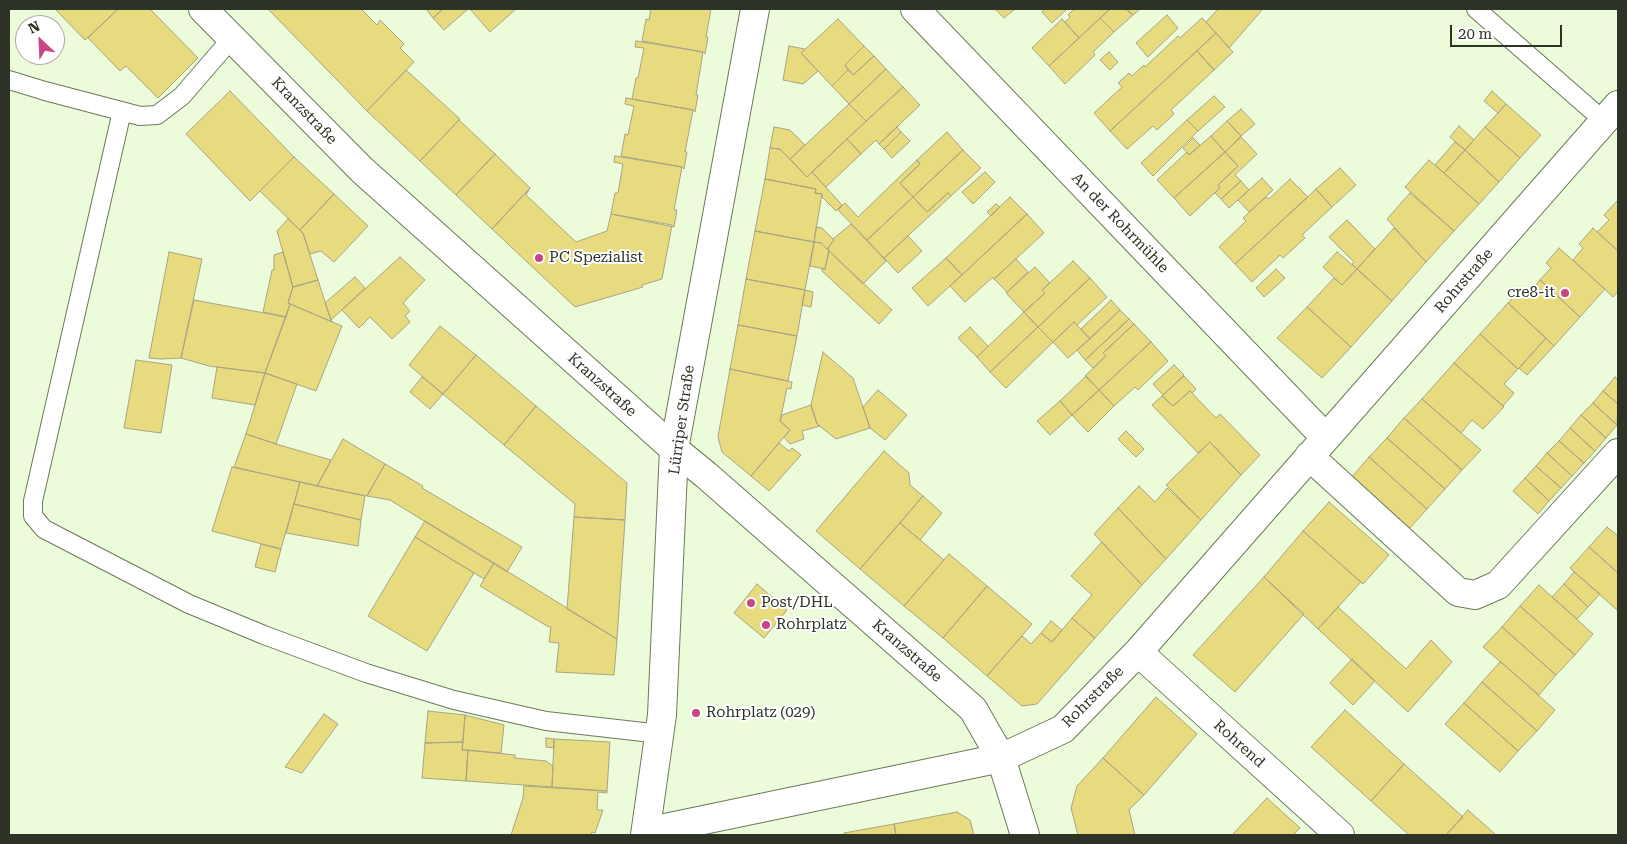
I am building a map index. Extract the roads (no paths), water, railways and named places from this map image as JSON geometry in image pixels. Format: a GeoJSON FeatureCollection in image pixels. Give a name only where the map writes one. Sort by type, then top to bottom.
{"type":"FeatureCollection","features":[{"type":"Feature","properties":{"kind":"street","name":"Kranzstraße"},"geometry":{"type":"LineString","coordinates":[[203,9],[362,170],[674,449],[706,474],[973,709],[1001,758],[1025,835]]}},
{"type":"Feature","properties":{"kind":"street","name":"Lürriper Straße"},"geometry":{"type":"LineString","coordinates":[[646,834],[660,734],[674,449],[755,9]]}},
{"type":"Feature","properties":{"kind":"street","name":"An der Rohrmühle"},"geometry":{"type":"LineString","coordinates":[[915,9],[1318,447]]}},
{"type":"Feature","properties":{"kind":"street","name":"Rohrstraße"},"geometry":{"type":"LineString","coordinates":[[646,834],[1001,758],[1063,729],[1138,652],[1318,447],[1614,120]]}},
{"type":"Feature","properties":{"kind":"street"},"geometry":{"type":"LineString","coordinates":[[1318,447],[1458,592],[1475,595],[1498,586],[1618,453]]}},
{"type":"Feature","properties":{"kind":"street","name":"Rohrend"},"geometry":{"type":"LineString","coordinates":[[1138,652],[1340,835]]}},
{"type":"Feature","properties":{"kind":"lane"},"geometry":{"type":"LineString","coordinates":[[1476,9],[1614,120]]}},
{"type":"Feature","properties":{"kind":"lane"},"geometry":{"type":"LineString","coordinates":[[9,80],[140,116],[157,115],[182,96],[232,38]]}},
{"type":"Feature","properties":{"kind":"lane"},"geometry":{"type":"LineString","coordinates":[[122,111],[33,500],[33,516],[44,528],[189,604],[264,635],[366,673],[454,700],[546,721],[660,734]]}},
{"type":"Feature","properties":{"kind":"place","name":"PC Spezialist"},"geometry":{"type":"Point","coordinates":[539,258]}},
{"type":"Feature","properties":{"kind":"place","name":"cre8-it"},"geometry":{"type":"Point","coordinates":[1565,293]}},
{"type":"Feature","properties":{"kind":"place","name":"Post/DHL"},"geometry":{"type":"Point","coordinates":[751,603]}},
{"type":"Feature","properties":{"kind":"place","name":"Rohrplatz"},"geometry":{"type":"Point","coordinates":[766,625]}},
{"type":"Feature","properties":{"kind":"place","name":"Rohrplatz (029)"},"geometry":{"type":"Point","coordinates":[696,713]}}]}
